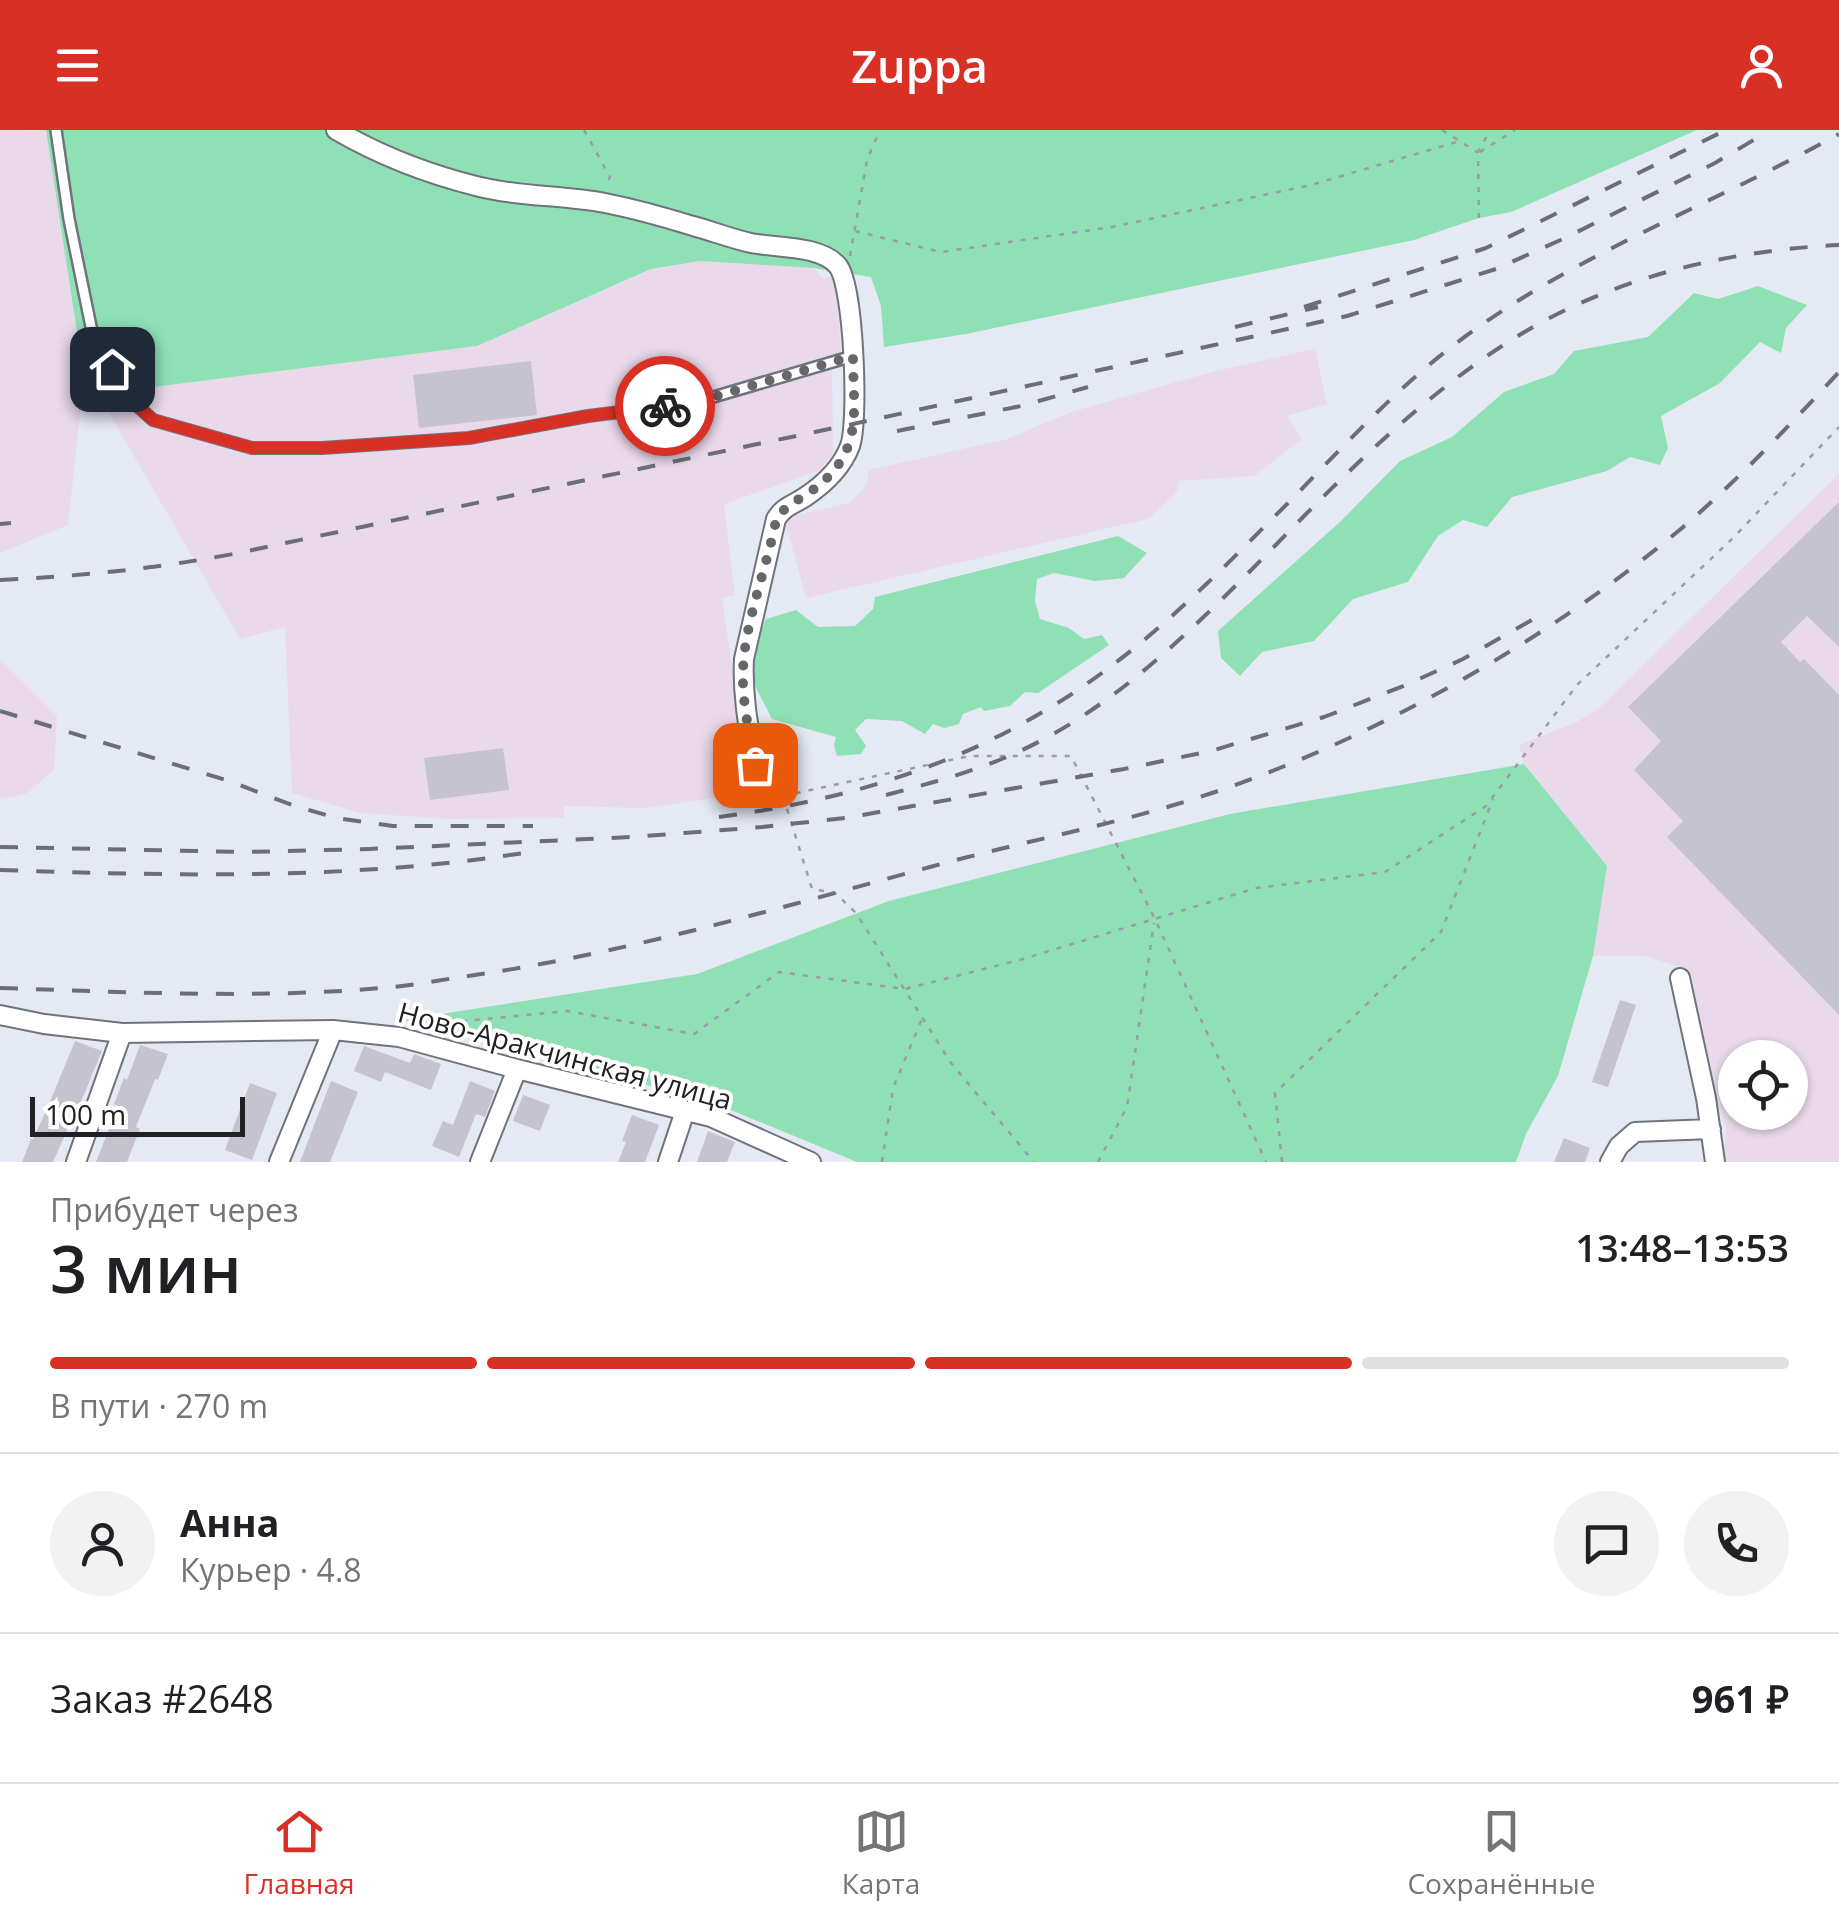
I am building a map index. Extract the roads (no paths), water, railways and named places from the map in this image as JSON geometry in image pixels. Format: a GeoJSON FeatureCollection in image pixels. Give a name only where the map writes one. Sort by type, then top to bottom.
{"type":"FeatureCollection","features":[{"type":"Feature","properties":{"kind":"street"},"geometry":{"type":"LineString","coordinates":[[336,130],[374,152],[478,187],[650,212],[749,243],[808,250],[838,267],[847,290],[853,356],[851,444],[829,478],[782,509],[776,520],[744,659],[755,765]]}},
{"type":"Feature","properties":{"kind":"street"},"geometry":{"type":"LineString","coordinates":[[1680,978],[1715,1162]]}},
{"type":"Feature","properties":{"kind":"street","name":"Ново-Аракчинская улица"},"geometry":{"type":"LineString","coordinates":[[0,1016],[122,1033],[333,1030],[400,1037],[711,1117],[811,1162]]}},
{"type":"Feature","properties":{"kind":"street"},"geometry":{"type":"LineString","coordinates":[[280,1162],[333,1030]]}},
{"type":"Feature","properties":{"kind":"street"},"geometry":{"type":"LineString","coordinates":[[76,1162],[122,1033]]}},
{"type":"Feature","properties":{"kind":"street"},"geometry":{"type":"LineString","coordinates":[[480,1162],[517,1069]]}},
{"type":"Feature","properties":{"kind":"street"},"geometry":{"type":"LineString","coordinates":[[668,1162],[685,1111]]}},
{"type":"Feature","properties":{"kind":"street"},"geometry":{"type":"LineString","coordinates":[[1610,1162],[1619,1146],[1635,1132],[1711,1130]]}},
{"type":"Feature","properties":{"kind":"lane"},"geometry":{"type":"LineString","coordinates":[[56,130],[97,356],[112,369],[122,392],[153,420],[170,425],[252,448],[322,448],[469,438],[588,416],[693,403],[853,356]]}},
{"type":"Feature","properties":{"kind":"railway"},"geometry":{"type":"LineString","coordinates":[[1304,307],[1486,248],[1726,130]]}},
{"type":"Feature","properties":{"kind":"railway"},"geometry":{"type":"LineString","coordinates":[[719,817],[805,802],[889,780],[969,750],[1046,710],[1106,670],[1162,625],[1378,412],[1450,348],[1590,259],[1839,134]]}},
{"type":"Feature","properties":{"kind":"railway"},"geometry":{"type":"LineString","coordinates":[[0,580],[117,571],[233,554],[1347,316],[1496,269],[1715,163],[1762,135]]}},
{"type":"Feature","properties":{"kind":"railway"},"geometry":{"type":"LineString","coordinates":[[886,795],[1009,756],[1046,738],[1114,694],[1207,614],[1407,418],[1469,369],[1540,323],[1580,303],[1663,273],[1750,254],[1839,245]]}},
{"type":"Feature","properties":{"kind":"railway"},"geometry":{"type":"LineString","coordinates":[[1235,327],[1318,307]]}},
{"type":"Feature","properties":{"kind":"railway"},"geometry":{"type":"LineString","coordinates":[[0,988],[287,993],[392,987],[520,968],[697,930],[1212,793],[1337,744],[1398,714],[1459,682],[1575,609],[1703,510],[1839,372]]}},
{"type":"Feature","properties":{"kind":"railway"},"geometry":{"type":"LineString","coordinates":[[897,431],[1021,406],[1088,387]]}},
{"type":"Feature","properties":{"kind":"railway"},"geometry":{"type":"LineString","coordinates":[[0,524],[11,523]]}},
{"type":"Feature","properties":{"kind":"railway"},"geometry":{"type":"LineString","coordinates":[[0,847],[244,852],[369,849],[632,837],[845,818],[1211,751],[1324,717],[1406,685],[1463,659],[1546,612]]}},
{"type":"Feature","properties":{"kind":"railway"},"geometry":{"type":"LineString","coordinates":[[0,711],[336,818],[393,826],[533,826]]}},
{"type":"Feature","properties":{"kind":"railway"},"geometry":{"type":"LineString","coordinates":[[0,870],[327,872],[524,853]]}}]}
